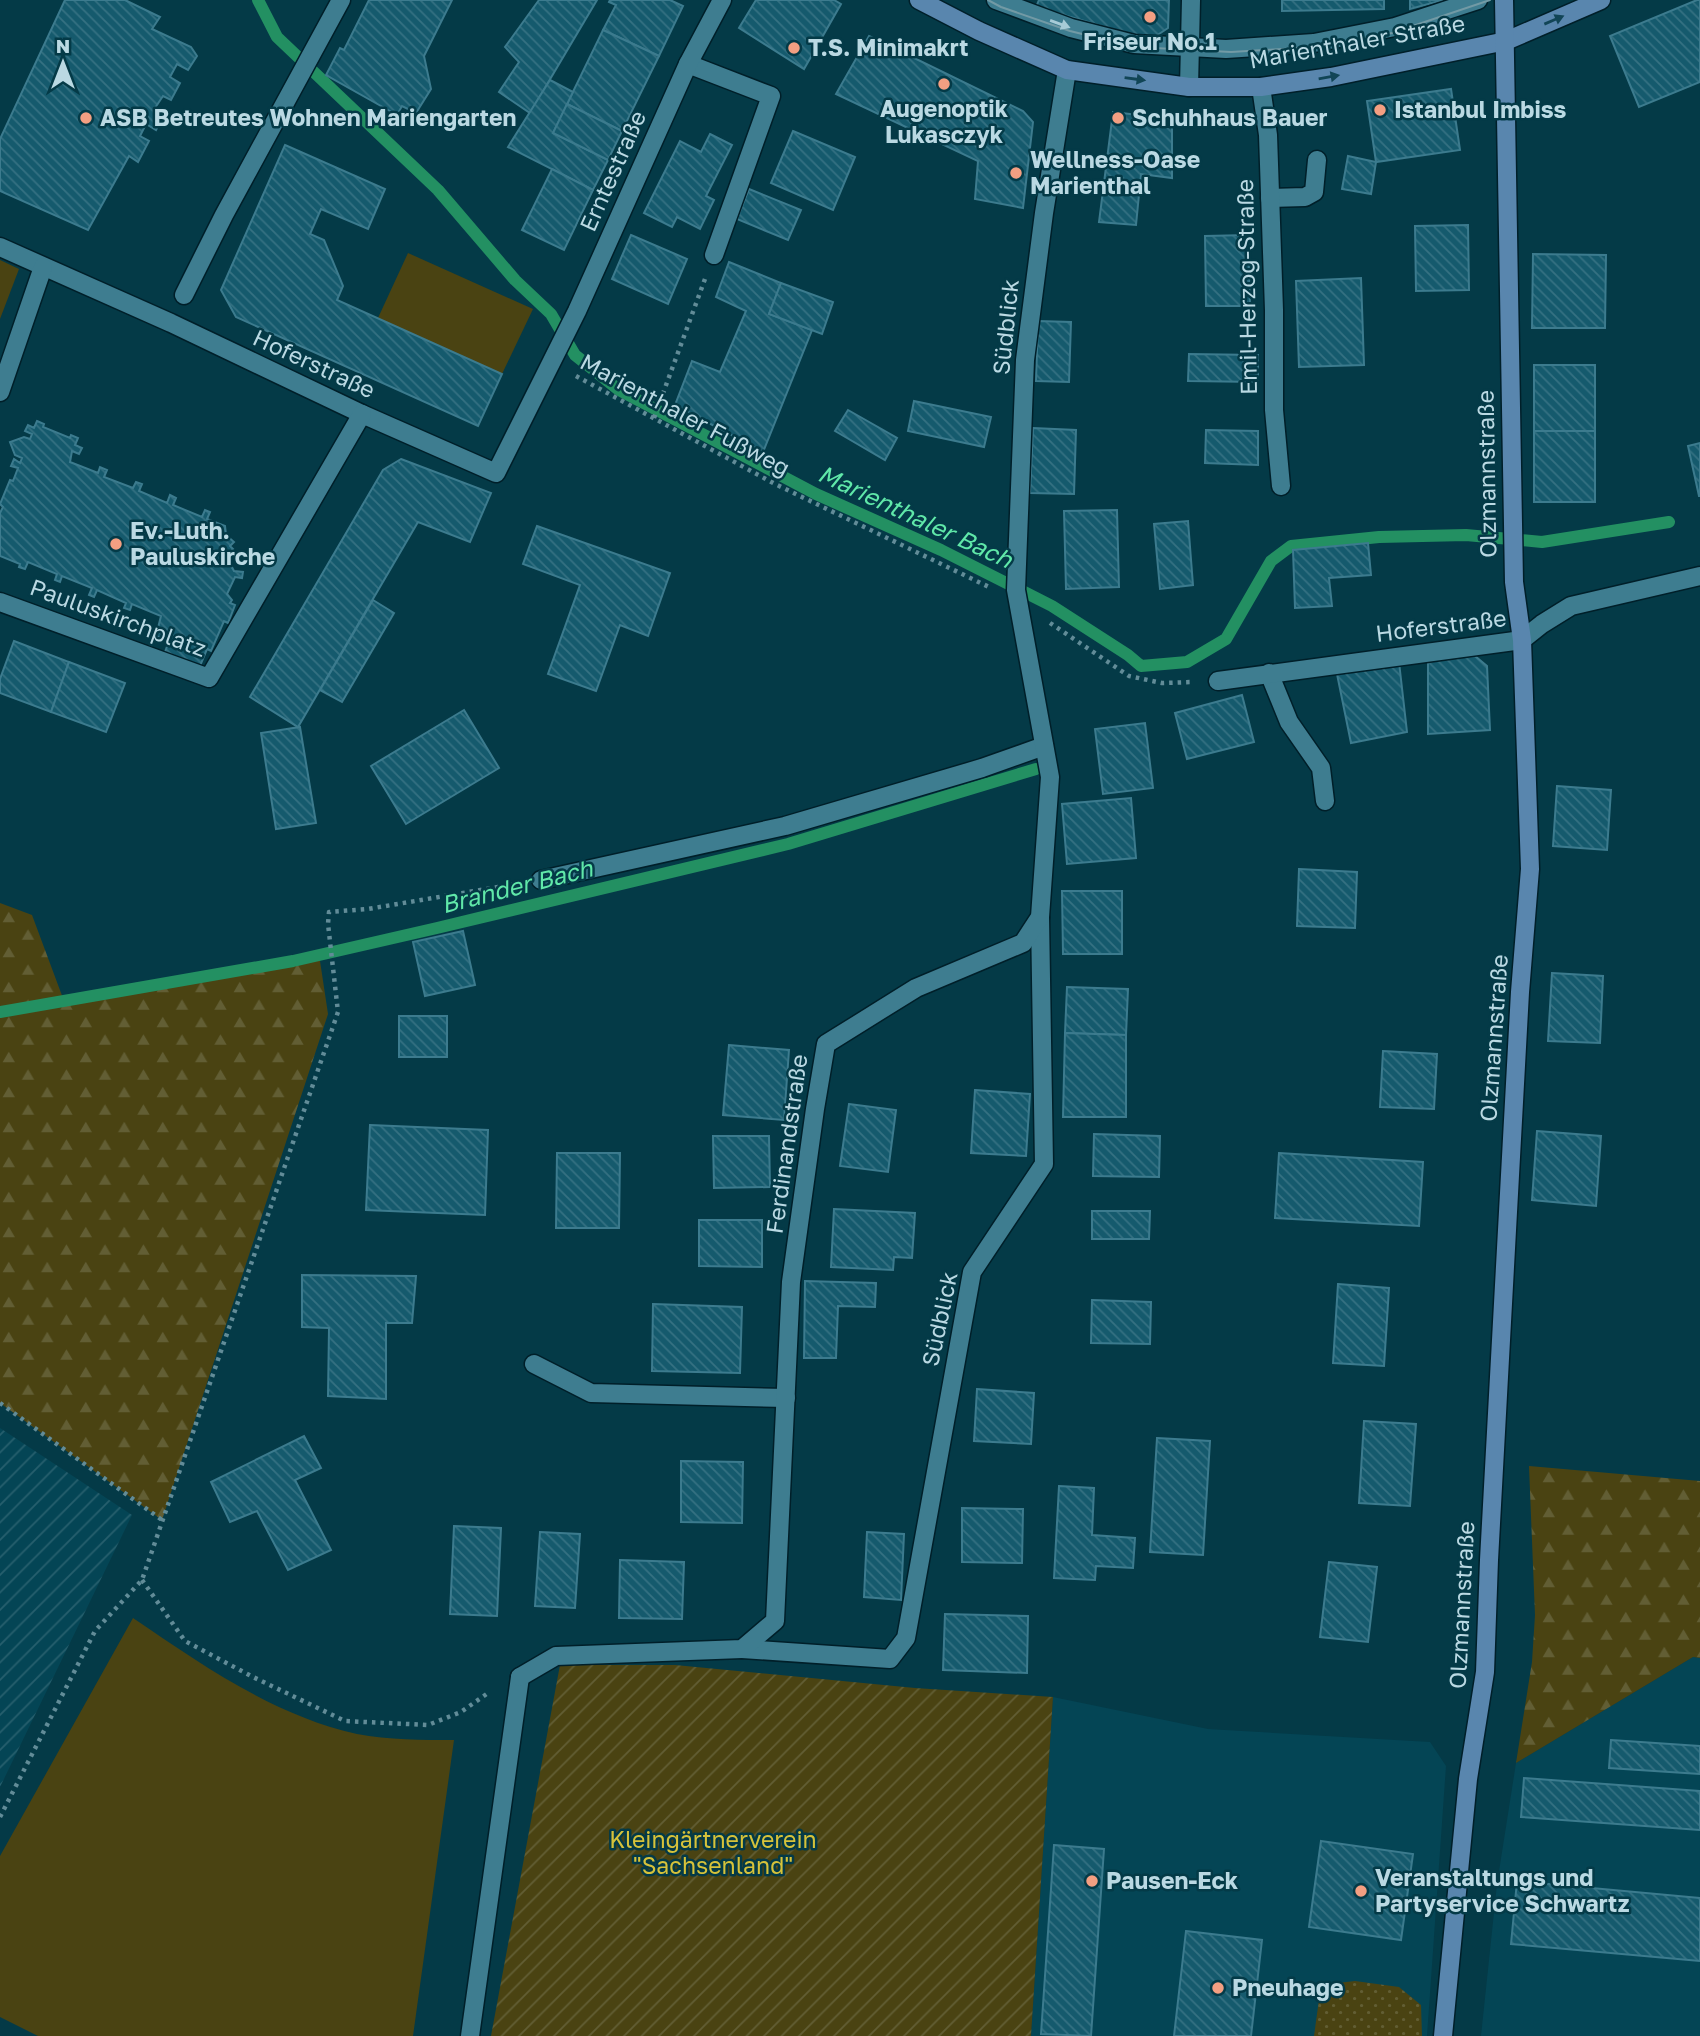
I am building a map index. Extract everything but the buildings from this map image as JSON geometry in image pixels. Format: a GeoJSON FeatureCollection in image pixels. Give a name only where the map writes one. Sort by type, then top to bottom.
{"type":"FeatureCollection","features":[{"type":"Feature","properties":{"kind":"main road","name":"Marienthaler Straße"},"geometry":{"type":"LineString","coordinates":[[919,0],[1068,70],[1189,87],[1261,87],[1331,77],[1506,41],[1601,0]]}},
{"type":"Feature","properties":{"kind":"main road","name":"Olzmannstraße"},"geometry":{"type":"LineString","coordinates":[[1443,2036],[1465,1802],[1481,1709],[1488,1642],[1489,1547],[1530,869],[1522,640],[1514,582],[1504,0]]}},
{"type":"Feature","properties":{"kind":"street"},"geometry":{"type":"LineString","coordinates":[[184,295],[341,0]]}},
{"type":"Feature","properties":{"kind":"street","name":"Erntestraße"},"geometry":{"type":"LineString","coordinates":[[550,363],[577,311],[688,65],[722,0]]}},
{"type":"Feature","properties":{"kind":"street"},"geometry":{"type":"LineString","coordinates":[[941,0],[959,21]]}},
{"type":"Feature","properties":{"kind":"street","name":"Marienthaler Straße"},"geometry":{"type":"LineString","coordinates":[[996,0],[1072,28],[1135,44],[1226,49],[1314,43],[1395,27],[1478,0]]}},
{"type":"Feature","properties":{"kind":"street"},"geometry":{"type":"LineString","coordinates":[[1189,87],[1191,0]]}},
{"type":"Feature","properties":{"kind":"street"},"geometry":{"type":"LineString","coordinates":[[688,65],[771,96],[714,255]]}},
{"type":"Feature","properties":{"kind":"street","name":"Südblick"},"geometry":{"type":"LineString","coordinates":[[1017,588],[1026,360],[1044,213],[1068,70]]}},
{"type":"Feature","properties":{"kind":"street","name":"Emil-Herzog-Straße"},"geometry":{"type":"LineString","coordinates":[[1261,87],[1268,135],[1274,310],[1274,410],[1281,486]]}},
{"type":"Feature","properties":{"kind":"street"},"geometry":{"type":"LineString","coordinates":[[1270,198],[1305,197],[1314,192],[1317,160]]}},
{"type":"Feature","properties":{"kind":"street","name":"Hoferstraße"},"geometry":{"type":"LineString","coordinates":[[0,247],[172,323],[362,414],[496,473],[550,363]]}},
{"type":"Feature","properties":{"kind":"street"},"geometry":{"type":"LineString","coordinates":[[0,392],[43,267]]}},
{"type":"Feature","properties":{"kind":"street","name":"Pauluskirchplatz"},"geometry":{"type":"LineString","coordinates":[[0,601],[209,678],[362,414]]}},
{"type":"Feature","properties":{"kind":"street","name":"Hoferstraße"},"geometry":{"type":"LineString","coordinates":[[1219,681],[1522,640],[1571,606],[1700,576]]}},
{"type":"Feature","properties":{"kind":"street"},"geometry":{"type":"LineString","coordinates":[[1017,588],[1050,777],[1040,917]]}},
{"type":"Feature","properties":{"kind":"street"},"geometry":{"type":"LineString","coordinates":[[1269,673],[1289,722],[1321,768],[1325,801]]}},
{"type":"Feature","properties":{"kind":"street"},"geometry":{"type":"LineString","coordinates":[[541,880],[785,827],[982,768],[1044,746]]}},
{"type":"Feature","properties":{"kind":"street","name":"Südblick"},"geometry":{"type":"LineString","coordinates":[[742,1650],[890,1659],[905,1638],[972,1272],[1044,1164],[1040,917]]}},
{"type":"Feature","properties":{"kind":"street","name":"Ferdinandstraße"},"geometry":{"type":"LineString","coordinates":[[742,1650],[775,1621],[791,1282],[826,1044],[916,988],[1023,943],[1040,917]]}},
{"type":"Feature","properties":{"kind":"street"},"geometry":{"type":"LineString","coordinates":[[534,1364],[591,1393],[786,1398]]}},
{"type":"Feature","properties":{"kind":"street"},"geometry":{"type":"LineString","coordinates":[[470,2036],[520,1677],[556,1656],[742,1650]]}},
{"type":"Feature","properties":{"kind":"path"},"geometry":{"type":"LineString","coordinates":[[654,417],[714,255]]}},
{"type":"Feature","properties":{"kind":"path","name":"Marienthaler Fußweg"},"geometry":{"type":"LineString","coordinates":[[550,363],[775,484],[1017,588],[1129,676],[1161,683],[1219,681]]}},
{"type":"Feature","properties":{"kind":"path"},"geometry":{"type":"LineString","coordinates":[[0,1817],[95,1631],[142,1580],[338,1012],[329,912],[368,909],[541,880]]}},
{"type":"Feature","properties":{"kind":"path"},"geometry":{"type":"LineString","coordinates":[[0,1403],[162,1520]]}},
{"type":"Feature","properties":{"kind":"path"},"geometry":{"type":"LineString","coordinates":[[142,1580],[185,1641],[345,1721],[428,1725],[461,1712],[520,1677]]}},
{"type":"Feature","properties":{"kind":"shaded area"},"geometry":{"type":"Polygon","coordinates":[[[0,1428],[132,1515],[0,1787],[0,1428]]]}},
{"type":"Feature","properties":{"kind":"shaded area"},"geometry":{"type":"Polygon","coordinates":[[[1693,1657],[1700,1658],[1700,2036],[1481,2036],[1497,1884],[1516,1763],[1693,1657]]]}},
{"type":"Feature","properties":{"kind":"shaded area"},"geometry":{"type":"Polygon","coordinates":[[[1053,1697],[1208,1729],[1430,1742],[1446,1766],[1427,2036],[1031,2036],[1053,1697]]]}},
{"type":"Feature","properties":{"kind":"green space"},"geometry":{"type":"Polygon","coordinates":[[[408,253],[533,309],[502,374],[378,318],[408,253]]]}},
{"type":"Feature","properties":{"kind":"green space"},"geometry":{"type":"Polygon","coordinates":[[[0,260],[19,269],[0,319],[0,260]]]}},
{"type":"Feature","properties":{"kind":"green space"},"geometry":{"type":"Polygon","coordinates":[[[0,903],[32,915],[64,1001],[293,961],[320,961],[328,1014],[162,1520],[0,1403],[0,903]]]}},
{"type":"Feature","properties":{"kind":"green space"},"geometry":{"type":"Polygon","coordinates":[[[1529,1466],[1700,1481],[1700,1658],[1693,1657],[1516,1763],[1532,1662],[1535,1615],[1529,1466]]]}},
{"type":"Feature","properties":{"kind":"green space"},"geometry":{"type":"Polygon","coordinates":[[[133,1618],[240,1687],[297,1715],[327,1726],[369,1736],[454,1740],[413,2036],[38,2036],[0,2017],[0,1856],[133,1618]]]}},
{"type":"Feature","properties":{"kind":"green space","name":"Kleingärtnerverein \"Sachsenland\""},"geometry":{"type":"Polygon","coordinates":[[[560,1665],[675,1665],[915,1688],[1053,1697],[1031,2036],[491,2036],[560,1665]]]}},
{"type":"Feature","properties":{"kind":"green space"},"geometry":{"type":"Polygon","coordinates":[[[1355,1981],[1399,1987],[1421,2005],[1422,2036],[1314,2036],[1321,1985],[1355,1981]]]}},
{"type":"Feature","properties":{"kind":"waterway","name":"Marienthaler Bach"},"geometry":{"type":"LineString","coordinates":[[258,0],[277,37],[438,190],[515,280],[551,314],[575,355],[619,390],[816,494],[941,550],[1052,606],[1141,666],[1187,662],[1226,639],[1271,561],[1291,546],[1379,537],[1466,535],[1542,542],[1669,522]]}},
{"type":"Feature","properties":{"kind":"waterway","name":"Brander Bach"},"geometry":{"type":"LineString","coordinates":[[0,1012],[293,961],[437,928],[788,844],[1036,769]]}},
{"type":"Feature","properties":{"kind":"tram line"},"geometry":{"type":"LineString","coordinates":[[988,0],[1070,31],[1135,47],[1231,52],[1317,47],[1392,33],[1490,0]]}},
{"type":"Feature","properties":{"kind":"place","name":"Friseur No.1"},"geometry":{"type":"Point","coordinates":[1150,17]}},
{"type":"Feature","properties":{"kind":"place","name":"T.S. Minimakrt"},"geometry":{"type":"Point","coordinates":[794,48]}},
{"type":"Feature","properties":{"kind":"place","name":"Augenoptik Lukasczyk"},"geometry":{"type":"Point","coordinates":[944,84]}},
{"type":"Feature","properties":{"kind":"place","name":"Istanbul Imbiss"},"geometry":{"type":"Point","coordinates":[1380,110]}},
{"type":"Feature","properties":{"kind":"place","name":"ASB Betreutes Wohnen Mariengarten"},"geometry":{"type":"Point","coordinates":[86,118]}},
{"type":"Feature","properties":{"kind":"place","name":"Schuhhaus Bauer"},"geometry":{"type":"Point","coordinates":[1118,118]}},
{"type":"Feature","properties":{"kind":"place","name":"Wellness-Oase Marienthal"},"geometry":{"type":"Point","coordinates":[1016,173]}},
{"type":"Feature","properties":{"kind":"place","name":"Ev.-Luth. Pauluskirche"},"geometry":{"type":"Point","coordinates":[116,544]}},
{"type":"Feature","properties":{"kind":"place","name":"Pausen-Eck"},"geometry":{"type":"Point","coordinates":[1092,1881]}},
{"type":"Feature","properties":{"kind":"place","name":"Veranstaltungs und Partyservice Schwartz"},"geometry":{"type":"Point","coordinates":[1361,1891]}},
{"type":"Feature","properties":{"kind":"place","name":"Pneuhage"},"geometry":{"type":"Point","coordinates":[1218,1988]}}]}
